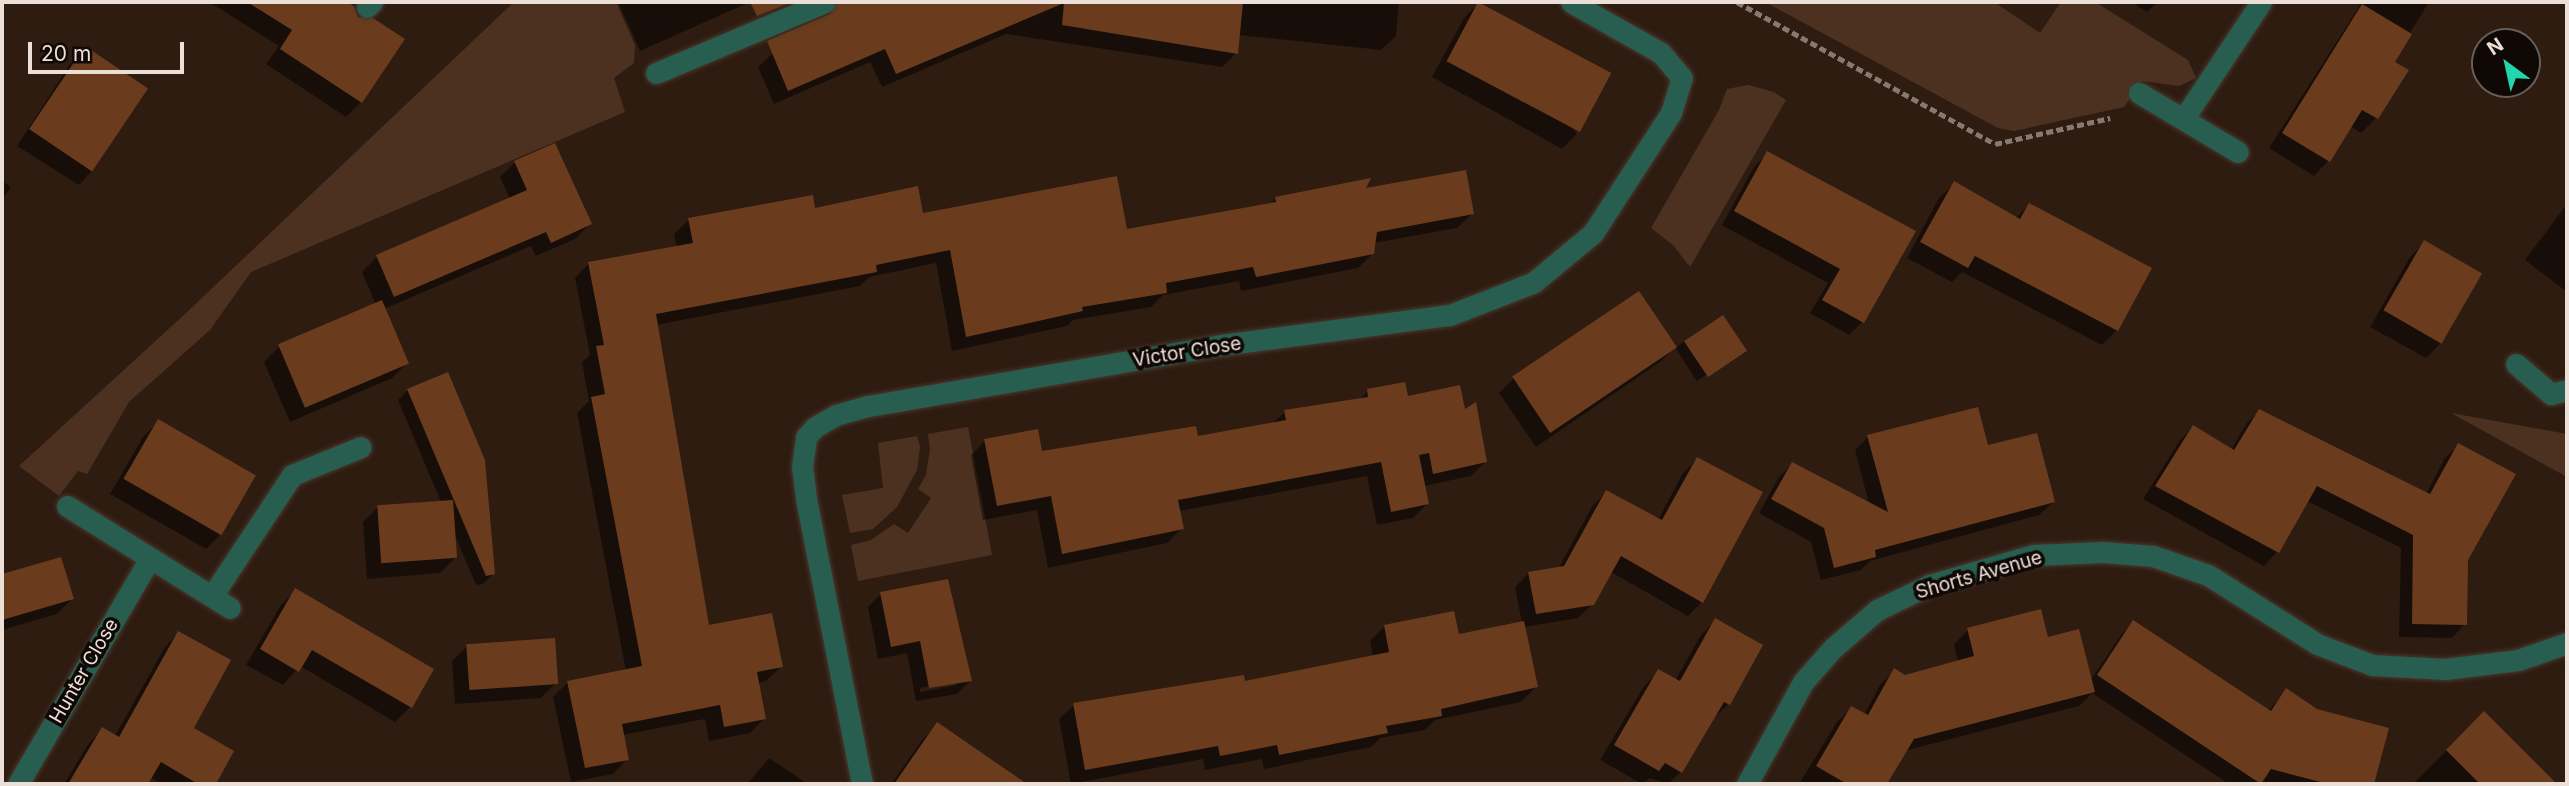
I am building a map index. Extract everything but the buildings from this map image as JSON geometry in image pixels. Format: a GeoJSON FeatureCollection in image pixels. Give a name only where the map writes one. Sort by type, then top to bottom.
{"type":"FeatureCollection","features":[{"type":"Feature","properties":{"kind":"street"},"geometry":{"type":"LineString","coordinates":[[656,73],[825,2]]}},
{"type":"Feature","properties":{"kind":"street","name":"Victor Close"},"geometry":{"type":"LineString","coordinates":[[862,784],[806,498],[802,467],[806,437],[815,427],[836,415],[868,406],[1221,345],[1450,315],[1534,282],[1593,233],[1671,113],[1682,78],[1661,53],[1571,2]]}},
{"type":"Feature","properties":{"kind":"street"},"geometry":{"type":"LineString","coordinates":[[2184,118],[2261,2]]}},
{"type":"Feature","properties":{"kind":"street"},"geometry":{"type":"LineString","coordinates":[[2139,93],[2238,152]]}},
{"type":"Feature","properties":{"kind":"street"},"geometry":{"type":"LineString","coordinates":[[2516,364],[2550,394],[2567,390]]}},
{"type":"Feature","properties":{"kind":"street"},"geometry":{"type":"LineString","coordinates":[[67,506],[221,602],[292,475],[361,447]]}},
{"type":"Feature","properties":{"kind":"street","name":"Shorts Avenue"},"geometry":{"type":"LineString","coordinates":[[1747,784],[1803,682],[1833,648],[1877,610],[1929,585],[2033,555],[2103,552],[2153,556],[2208,575],[2317,644],[2372,665],[2445,669],[2518,660],[2567,643]]}},
{"type":"Feature","properties":{"kind":"street","name":"Hunter Close"},"geometry":{"type":"LineString","coordinates":[[18,784],[150,558]]}},
{"type":"Feature","properties":{"kind":"path"},"geometry":{"type":"LineString","coordinates":[[1737,2],[1994,144],[2119,116]]}},
{"type":"Feature","properties":{"kind":"shaded area"},"geometry":{"type":"Polygon","coordinates":[[[514,2],[616,2],[635,45],[634,63],[614,78],[625,112],[251,272],[210,330],[129,402],[87,474],[78,471],[59,496],[19,466],[185,314],[514,2]]]}},
{"type":"Feature","properties":{"kind":"shaded area"},"geometry":{"type":"Polygon","coordinates":[[[1765,2],[1994,2],[2040,33],[2061,2],[2095,2],[2188,60],[2196,78],[2179,86],[2142,81],[2124,107],[2014,131],[1998,128],[1765,2]]]}},
{"type":"Feature","properties":{"kind":"shaded area"},"geometry":{"type":"Polygon","coordinates":[[[1748,85],[1774,92],[1786,100],[1690,267],[1673,245],[1651,228],[1719,110],[1727,89],[1748,85]]]}},
{"type":"Feature","properties":{"kind":"shaded area"},"geometry":{"type":"Polygon","coordinates":[[[2451,413],[2567,434],[2567,477],[2451,413]]]}},
{"type":"Feature","properties":{"kind":"shaded area"},"geometry":{"type":"Polygon","coordinates":[[[968,427],[992,555],[858,581],[851,545],[871,540],[894,524],[908,533],[931,498],[918,489],[926,475],[930,449],[928,434],[968,427]]]}},
{"type":"Feature","properties":{"kind":"shaded area"},"geometry":{"type":"Polygon","coordinates":[[[917,436],[920,447],[917,470],[897,507],[873,529],[850,533],[842,495],[883,488],[878,443],[917,436]]]}}]}
